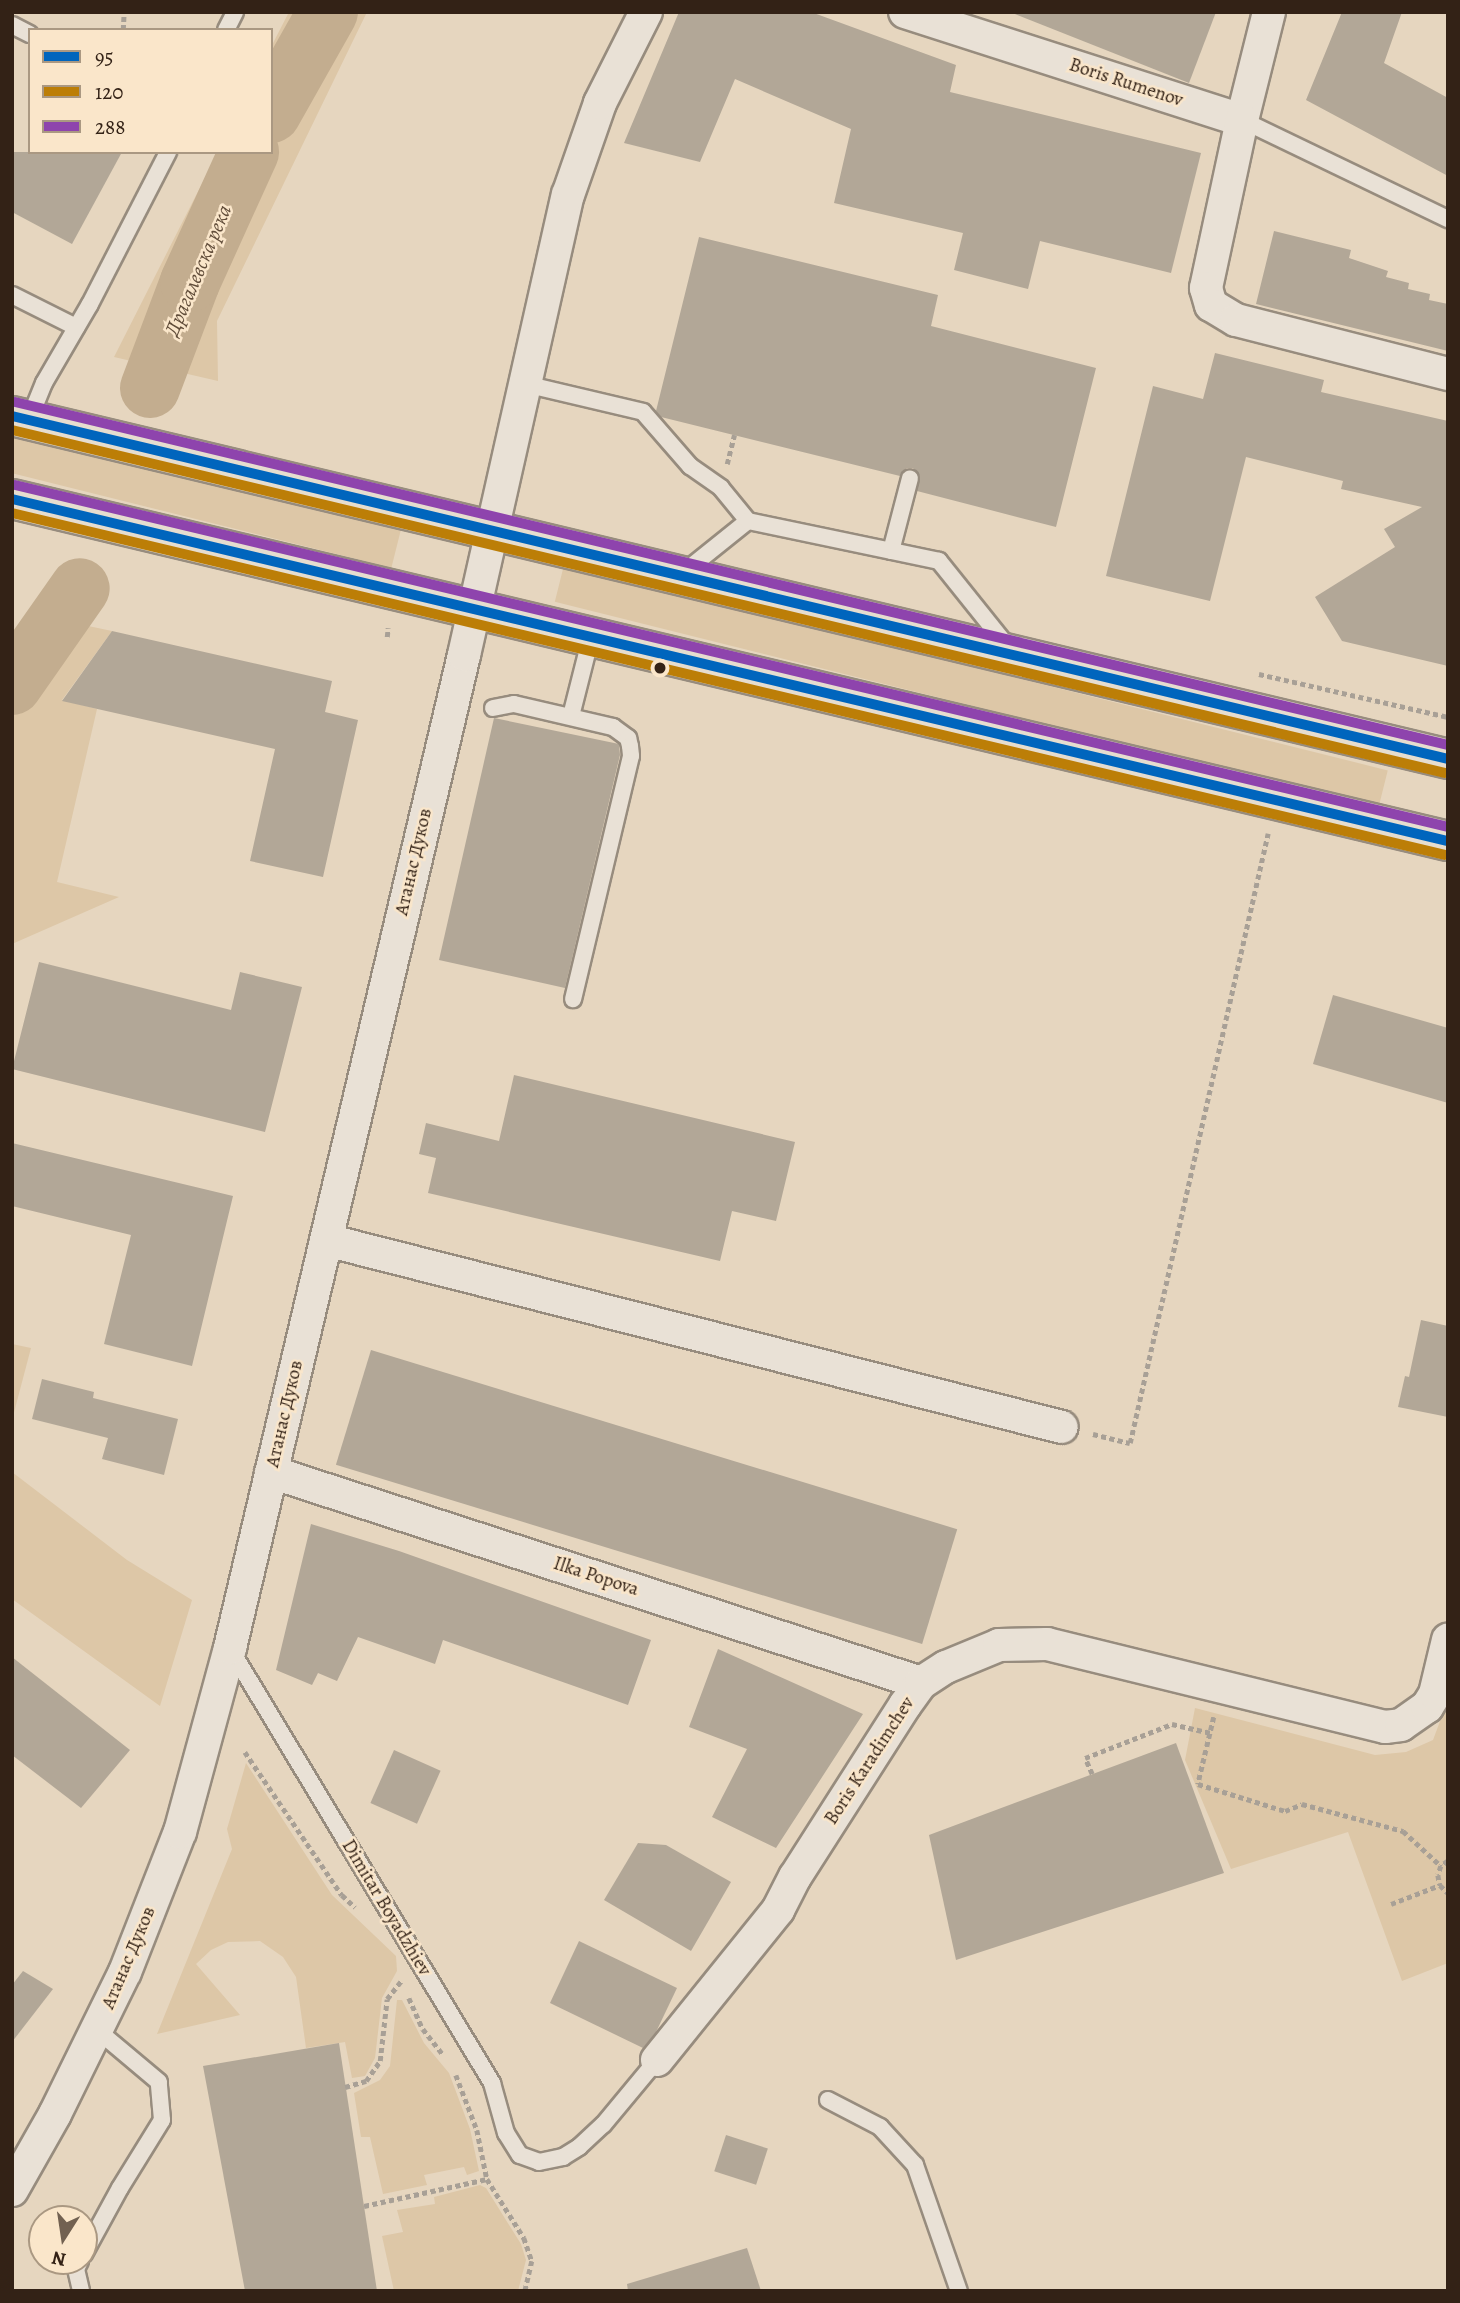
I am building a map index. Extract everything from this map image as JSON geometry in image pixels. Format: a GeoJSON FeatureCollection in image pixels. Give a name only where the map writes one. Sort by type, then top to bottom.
{"type":"FeatureCollection","features":[{"type":"Feature","properties":{"kind":"main road"},"geometry":{"type":"LineString","coordinates":[[21,418],[1448,759]]}},
{"type":"Feature","properties":{"kind":"main road"},"geometry":{"type":"LineString","coordinates":[[12,499],[591,637],[1446,833]]}},
{"type":"Feature","properties":{"kind":"street","name":"Атанас Дуков"},"geometry":{"type":"LineString","coordinates":[[12,2190],[125,1972],[180,1832],[230,1648],[474,609],[568,195],[600,103],[646,12]]}},
{"type":"Feature","properties":{"kind":"street","name":"Boris Rumenov"},"geometry":{"type":"LineString","coordinates":[[905,12],[1242,120]]}},
{"type":"Feature","properties":{"kind":"street"},"geometry":{"type":"LineString","coordinates":[[1269,12],[1242,120],[1206,288],[1211,305],[1236,320],[1448,374]]}},
{"type":"Feature","properties":{"kind":"street"},"geometry":{"type":"LineString","coordinates":[[326,1240],[1062,1427]]}},
{"type":"Feature","properties":{"kind":"street","name":"Ilka Popova"},"geometry":{"type":"LineString","coordinates":[[271,1472],[921,1684]]}},
{"type":"Feature","properties":{"kind":"street","name":"Boris Karadimchev"},"geometry":{"type":"LineString","coordinates":[[657,2060],[778,1910],[795,1877],[921,1684],[969,1655],[1020,1643],[1046,1644],[1385,1727],[1401,1725],[1427,1707],[1435,1694],[1448,1640]]}},
{"type":"Feature","properties":{"kind":"lane"},"geometry":{"type":"LineString","coordinates":[[227,28],[235,12]]}},
{"type":"Feature","properties":{"kind":"lane"},"geometry":{"type":"LineString","coordinates":[[12,25],[28,33]]}},
{"type":"Feature","properties":{"kind":"lane"},"geometry":{"type":"LineString","coordinates":[[1242,120],[1448,219]]}},
{"type":"Feature","properties":{"kind":"lane"},"geometry":{"type":"LineString","coordinates":[[21,418],[76,327],[167,154]]}},
{"type":"Feature","properties":{"kind":"lane"},"geometry":{"type":"LineString","coordinates":[[12,295],[76,327]]}},
{"type":"Feature","properties":{"kind":"lane"},"geometry":{"type":"LineString","coordinates":[[525,384],[643,412],[690,466],[721,488],[748,521],[939,561],[1016,656]]}},
{"type":"Feature","properties":{"kind":"lane"},"geometry":{"type":"LineString","coordinates":[[891,551],[910,478]]}},
{"type":"Feature","properties":{"kind":"lane"},"geometry":{"type":"LineString","coordinates":[[679,575],[748,521]]}},
{"type":"Feature","properties":{"kind":"lane"},"geometry":{"type":"LineString","coordinates":[[571,716],[591,637]]}},
{"type":"Feature","properties":{"kind":"lane"},"geometry":{"type":"LineString","coordinates":[[493,708],[509,704],[571,716],[621,731],[628,738],[631,756],[573,999]]}},
{"type":"Feature","properties":{"kind":"lane","name":"Dimitar Boyadzhiev"},"geometry":{"type":"LineString","coordinates":[[230,1648],[492,2083],[506,2133],[516,2151],[540,2162]]}},
{"type":"Feature","properties":{"kind":"lane"},"geometry":{"type":"LineString","coordinates":[[97,2030],[159,2082],[162,2120],[98,2228]]}},
{"type":"Feature","properties":{"kind":"lane","name":"Boris Karadimchev"},"geometry":{"type":"LineString","coordinates":[[540,2162],[563,2157],[579,2147],[603,2125],[657,2060]]}},
{"type":"Feature","properties":{"kind":"lane"},"geometry":{"type":"LineString","coordinates":[[828,2100],[880,2127],[915,2165],[959,2291]]}},
{"type":"Feature","properties":{"kind":"path"},"geometry":{"type":"LineString","coordinates":[[387,637],[388,628]]}},
{"type":"Feature","properties":{"kind":"path"},"geometry":{"type":"LineString","coordinates":[[1062,1427],[1130,1443],[1264,850]]}},
{"type":"Feature","properties":{"kind":"path"},"geometry":{"type":"LineString","coordinates":[[1221,1688],[1198,1784],[1285,1811],[1302,1804],[1403,1831],[1441,1866]]}},
{"type":"Feature","properties":{"kind":"path"},"geometry":{"type":"LineString","coordinates":[[1092,1774],[1085,1758],[1172,1724],[1210,1733]]}},
{"type":"Feature","properties":{"kind":"path"},"geometry":{"type":"LineString","coordinates":[[245,1752],[342,1895],[359,1911]]}},
{"type":"Feature","properties":{"kind":"path"},"geometry":{"type":"LineString","coordinates":[[1448,1861],[1441,1866],[1438,1875],[1440,1885],[1448,1893]]}},
{"type":"Feature","properties":{"kind":"path"},"geometry":{"type":"LineString","coordinates":[[1391,1904],[1440,1885]]}},
{"type":"Feature","properties":{"kind":"path"},"geometry":{"type":"LineString","coordinates":[[345,2087],[366,2081],[380,2061],[387,1999],[401,1981],[403,1968]]}},
{"type":"Feature","properties":{"kind":"path"},"geometry":{"type":"LineString","coordinates":[[401,1981],[423,2029],[446,2058]]}},
{"type":"Feature","properties":{"kind":"path"},"geometry":{"type":"LineString","coordinates":[[454,2068],[477,2130],[487,2179],[524,2238],[532,2261],[525,2291]]}},
{"type":"Feature","properties":{"kind":"path"},"geometry":{"type":"LineString","coordinates":[[364,2206],[487,2179]]}},
{"type":"Feature","properties":{"kind":"shaded area"},"geometry":{"type":"Polygon","coordinates":[[[289,12],[367,12],[217,321],[218,381],[114,357],[217,154],[273,154],[273,43],[289,12]]]}},
{"type":"Feature","properties":{"kind":"shaded area"},"geometry":{"type":"Polygon","coordinates":[[[12,432],[401,529],[391,568],[12,473],[12,432]]]}},
{"type":"Feature","properties":{"kind":"shaded area"},"geometry":{"type":"Polygon","coordinates":[[[564,565],[1388,770],[1379,807],[555,602],[564,565]]]}},
{"type":"Feature","properties":{"kind":"shaded area"},"geometry":{"type":"Polygon","coordinates":[[[74,623],[112,631],[62,700],[97,709],[57,882],[119,897],[12,944],[12,705],[74,623]]]}},
{"type":"Feature","properties":{"kind":"shaded area"},"geometry":{"type":"Polygon","coordinates":[[[12,1344],[31,1348],[12,1420],[12,1344]]]}},
{"type":"Feature","properties":{"kind":"shaded area"},"geometry":{"type":"Polygon","coordinates":[[[12,1472],[127,1560],[192,1600],[160,1706],[12,1599],[12,1472]]]}},
{"type":"Feature","properties":{"kind":"shaded area"},"geometry":{"type":"Polygon","coordinates":[[[1448,1700],[1448,1963],[1402,1981],[1348,1832],[1231,1869],[1185,1760],[1195,1708],[1375,1755],[1406,1752],[1433,1740],[1448,1700]]]}},
{"type":"Feature","properties":{"kind":"shaded area"},"geometry":{"type":"Polygon","coordinates":[[[246,1763],[332,1895],[396,1956],[397,1971],[382,1998],[375,2058],[365,2076],[352,2078],[345,2042],[306,2048],[296,1977],[283,1957],[260,1941],[228,1942],[211,1950],[196,1964],[240,2015],[157,2034],[232,1849],[227,1829],[246,1763]]]}},
{"type":"Feature","properties":{"kind":"shaded area"},"geometry":{"type":"Polygon","coordinates":[[[397,2000],[402,2000],[424,2043],[449,2073],[470,2129],[479,2171],[467,2175],[464,2167],[424,2175],[427,2185],[383,2194],[370,2137],[361,2137],[354,2093],[380,2080],[390,2066],[397,2000]]]}},
{"type":"Feature","properties":{"kind":"shaded area"},"geometry":{"type":"Polygon","coordinates":[[[480,2185],[486,2188],[521,2244],[526,2260],[518,2291],[394,2291],[382,2236],[403,2232],[397,2210],[435,2204],[434,2197],[480,2185]]]}},
{"type":"Feature","properties":{"kind":"building"},"geometry":{"type":"Polygon","coordinates":[[[679,12],[811,12],[956,65],[950,92],[1201,153],[1171,273],[1040,241],[1028,289],[954,270],[963,233],[834,203],[851,129],[735,79],[700,162],[624,143],[679,12]]]}},
{"type":"Feature","properties":{"kind":"building"},"geometry":{"type":"Polygon","coordinates":[[[1010,12],[1216,12],[1189,83],[1010,12]]]}},
{"type":"Feature","properties":{"kind":"building"},"geometry":{"type":"Polygon","coordinates":[[[1342,12],[1402,12],[1384,63],[1448,98],[1448,176],[1306,100],[1342,12]]]}},
{"type":"Feature","properties":{"kind":"building"},"geometry":{"type":"Polygon","coordinates":[[[12,152],[121,154],[72,244],[12,212],[12,152]]]}},
{"type":"Feature","properties":{"kind":"building"},"geometry":{"type":"Polygon","coordinates":[[[1274,231],[1351,250],[1349,258],[1388,271],[1386,277],[1409,283],[1408,289],[1430,294],[1429,300],[1448,304],[1448,351],[1256,304],[1274,231]]]}},
{"type":"Feature","properties":{"kind":"building"},"geometry":{"type":"Polygon","coordinates":[[[699,237],[938,295],[931,326],[1096,368],[1056,527],[917,491],[920,476],[913,468],[907,468],[900,476],[661,417],[656,411],[699,237]]]}},
{"type":"Feature","properties":{"kind":"building"},"geometry":{"type":"Polygon","coordinates":[[[1215,353],[1324,380],[1321,392],[1448,421],[1448,666],[1342,641],[1315,597],[1395,547],[1384,529],[1422,507],[1341,489],[1343,481],[1246,457],[1210,601],[1106,576],[1153,386],[1203,399],[1215,353]]]}},
{"type":"Feature","properties":{"kind":"building"},"geometry":{"type":"Polygon","coordinates":[[[112,631],[332,681],[325,712],[358,720],[323,877],[250,861],[275,749],[62,701],[112,631]]]}},
{"type":"Feature","properties":{"kind":"building"},"geometry":{"type":"Polygon","coordinates":[[[494,718],[619,744],[620,755],[565,988],[439,960],[494,718]]]}},
{"type":"Feature","properties":{"kind":"building"},"geometry":{"type":"Polygon","coordinates":[[[39,962],[231,1010],[240,972],[302,987],[265,1132],[12,1069],[39,962]]]}},
{"type":"Feature","properties":{"kind":"building"},"geometry":{"type":"Polygon","coordinates":[[[1333,995],[1448,1028],[1448,1103],[1313,1064],[1333,995]]]}},
{"type":"Feature","properties":{"kind":"building"},"geometry":{"type":"Polygon","coordinates":[[[514,1075],[795,1142],[776,1221],[732,1211],[720,1261],[428,1193],[436,1158],[419,1154],[426,1123],[499,1141],[514,1075]]]}},
{"type":"Feature","properties":{"kind":"building"},"geometry":{"type":"Polygon","coordinates":[[[12,1143],[233,1196],[192,1366],[104,1344],[131,1235],[12,1206],[12,1143]]]}},
{"type":"Feature","properties":{"kind":"building"},"geometry":{"type":"Polygon","coordinates":[[[1421,1320],[1448,1326],[1448,1417],[1398,1407],[1405,1376],[1409,1377],[1421,1320]]]}},
{"type":"Feature","properties":{"kind":"building"},"geometry":{"type":"Polygon","coordinates":[[[371,1350],[957,1529],[922,1644],[336,1465],[371,1350]]]}},
{"type":"Feature","properties":{"kind":"building"},"geometry":{"type":"Polygon","coordinates":[[[42,1379],[94,1392],[93,1398],[178,1419],[164,1475],[102,1459],[108,1438],[32,1419],[42,1379]]]}},
{"type":"Feature","properties":{"kind":"building"},"geometry":{"type":"Polygon","coordinates":[[[311,1524],[399,1551],[651,1640],[628,1705],[443,1640],[435,1664],[358,1637],[337,1681],[318,1673],[312,1685],[276,1670],[311,1524]]]}},
{"type":"Feature","properties":{"kind":"building"},"geometry":{"type":"Polygon","coordinates":[[[718,1649],[863,1714],[776,1848],[712,1817],[747,1749],[689,1727],[718,1649]]]}},
{"type":"Feature","properties":{"kind":"building"},"geometry":{"type":"Polygon","coordinates":[[[12,1657],[130,1750],[81,1808],[12,1755],[12,1657]]]}},
{"type":"Feature","properties":{"kind":"building"},"geometry":{"type":"Polygon","coordinates":[[[1176,1743],[1224,1873],[956,1960],[929,1835],[1176,1743]]]}},
{"type":"Feature","properties":{"kind":"building"},"geometry":{"type":"Polygon","coordinates":[[[394,1750],[441,1771],[417,1824],[370,1803],[394,1750]]]}},
{"type":"Feature","properties":{"kind":"building"},"geometry":{"type":"Polygon","coordinates":[[[638,1843],[666,1845],[731,1882],[691,1951],[604,1900],[638,1843]]]}},
{"type":"Feature","properties":{"kind":"building"},"geometry":{"type":"Polygon","coordinates":[[[579,1941],[677,1988],[656,2032],[643,2048],[550,2003],[579,1941]]]}},
{"type":"Feature","properties":{"kind":"building"},"geometry":{"type":"Polygon","coordinates":[[[23,1971],[53,1989],[12,2042],[12,1985],[23,1971]]]}},
{"type":"Feature","properties":{"kind":"building"},"geometry":{"type":"Polygon","coordinates":[[[339,2043],[377,2291],[245,2291],[203,2066],[339,2043]]]}},
{"type":"Feature","properties":{"kind":"building"},"geometry":{"type":"Polygon","coordinates":[[[726,2135],[768,2149],[756,2185],[714,2171],[726,2135]]]}},
{"type":"Feature","properties":{"kind":"building"},"geometry":{"type":"Polygon","coordinates":[[[747,2248],[761,2291],[628,2291],[627,2284],[747,2248]]]}},
{"type":"Feature","properties":{"kind":"waterway","name":"Драгалевска река"},"geometry":{"type":"LineString","coordinates":[[273,109],[328,12]]}},
{"type":"Feature","properties":{"kind":"waterway","name":"Драгалевска река"},"geometry":{"type":"LineString","coordinates":[[150,388],[190,282],[248,154]]}},
{"type":"Feature","properties":{"kind":"waterway","name":"Драгалевска река"},"geometry":{"type":"LineString","coordinates":[[12,685],[80,588]]}},
{"type":"Feature","properties":{"kind":"transit line","name":"288"},"geometry":{"type":"LineString","coordinates":[[15,402],[1448,745]]}},
{"type":"Feature","properties":{"kind":"transit line","name":"95"},"geometry":{"type":"LineString","coordinates":[[12,416],[1448,759]]}},
{"type":"Feature","properties":{"kind":"transit line","name":"120"},"geometry":{"type":"LineString","coordinates":[[12,430],[1445,773]]}},
{"type":"Feature","properties":{"kind":"transit line","name":"288"},"geometry":{"type":"LineString","coordinates":[[15,485],[1448,827]]}},
{"type":"Feature","properties":{"kind":"transit line","name":"95"},"geometry":{"type":"LineString","coordinates":[[12,499],[1448,841]]}},
{"type":"Feature","properties":{"kind":"transit line","name":"120"},"geometry":{"type":"LineString","coordinates":[[12,513],[1445,855]]}}]}
